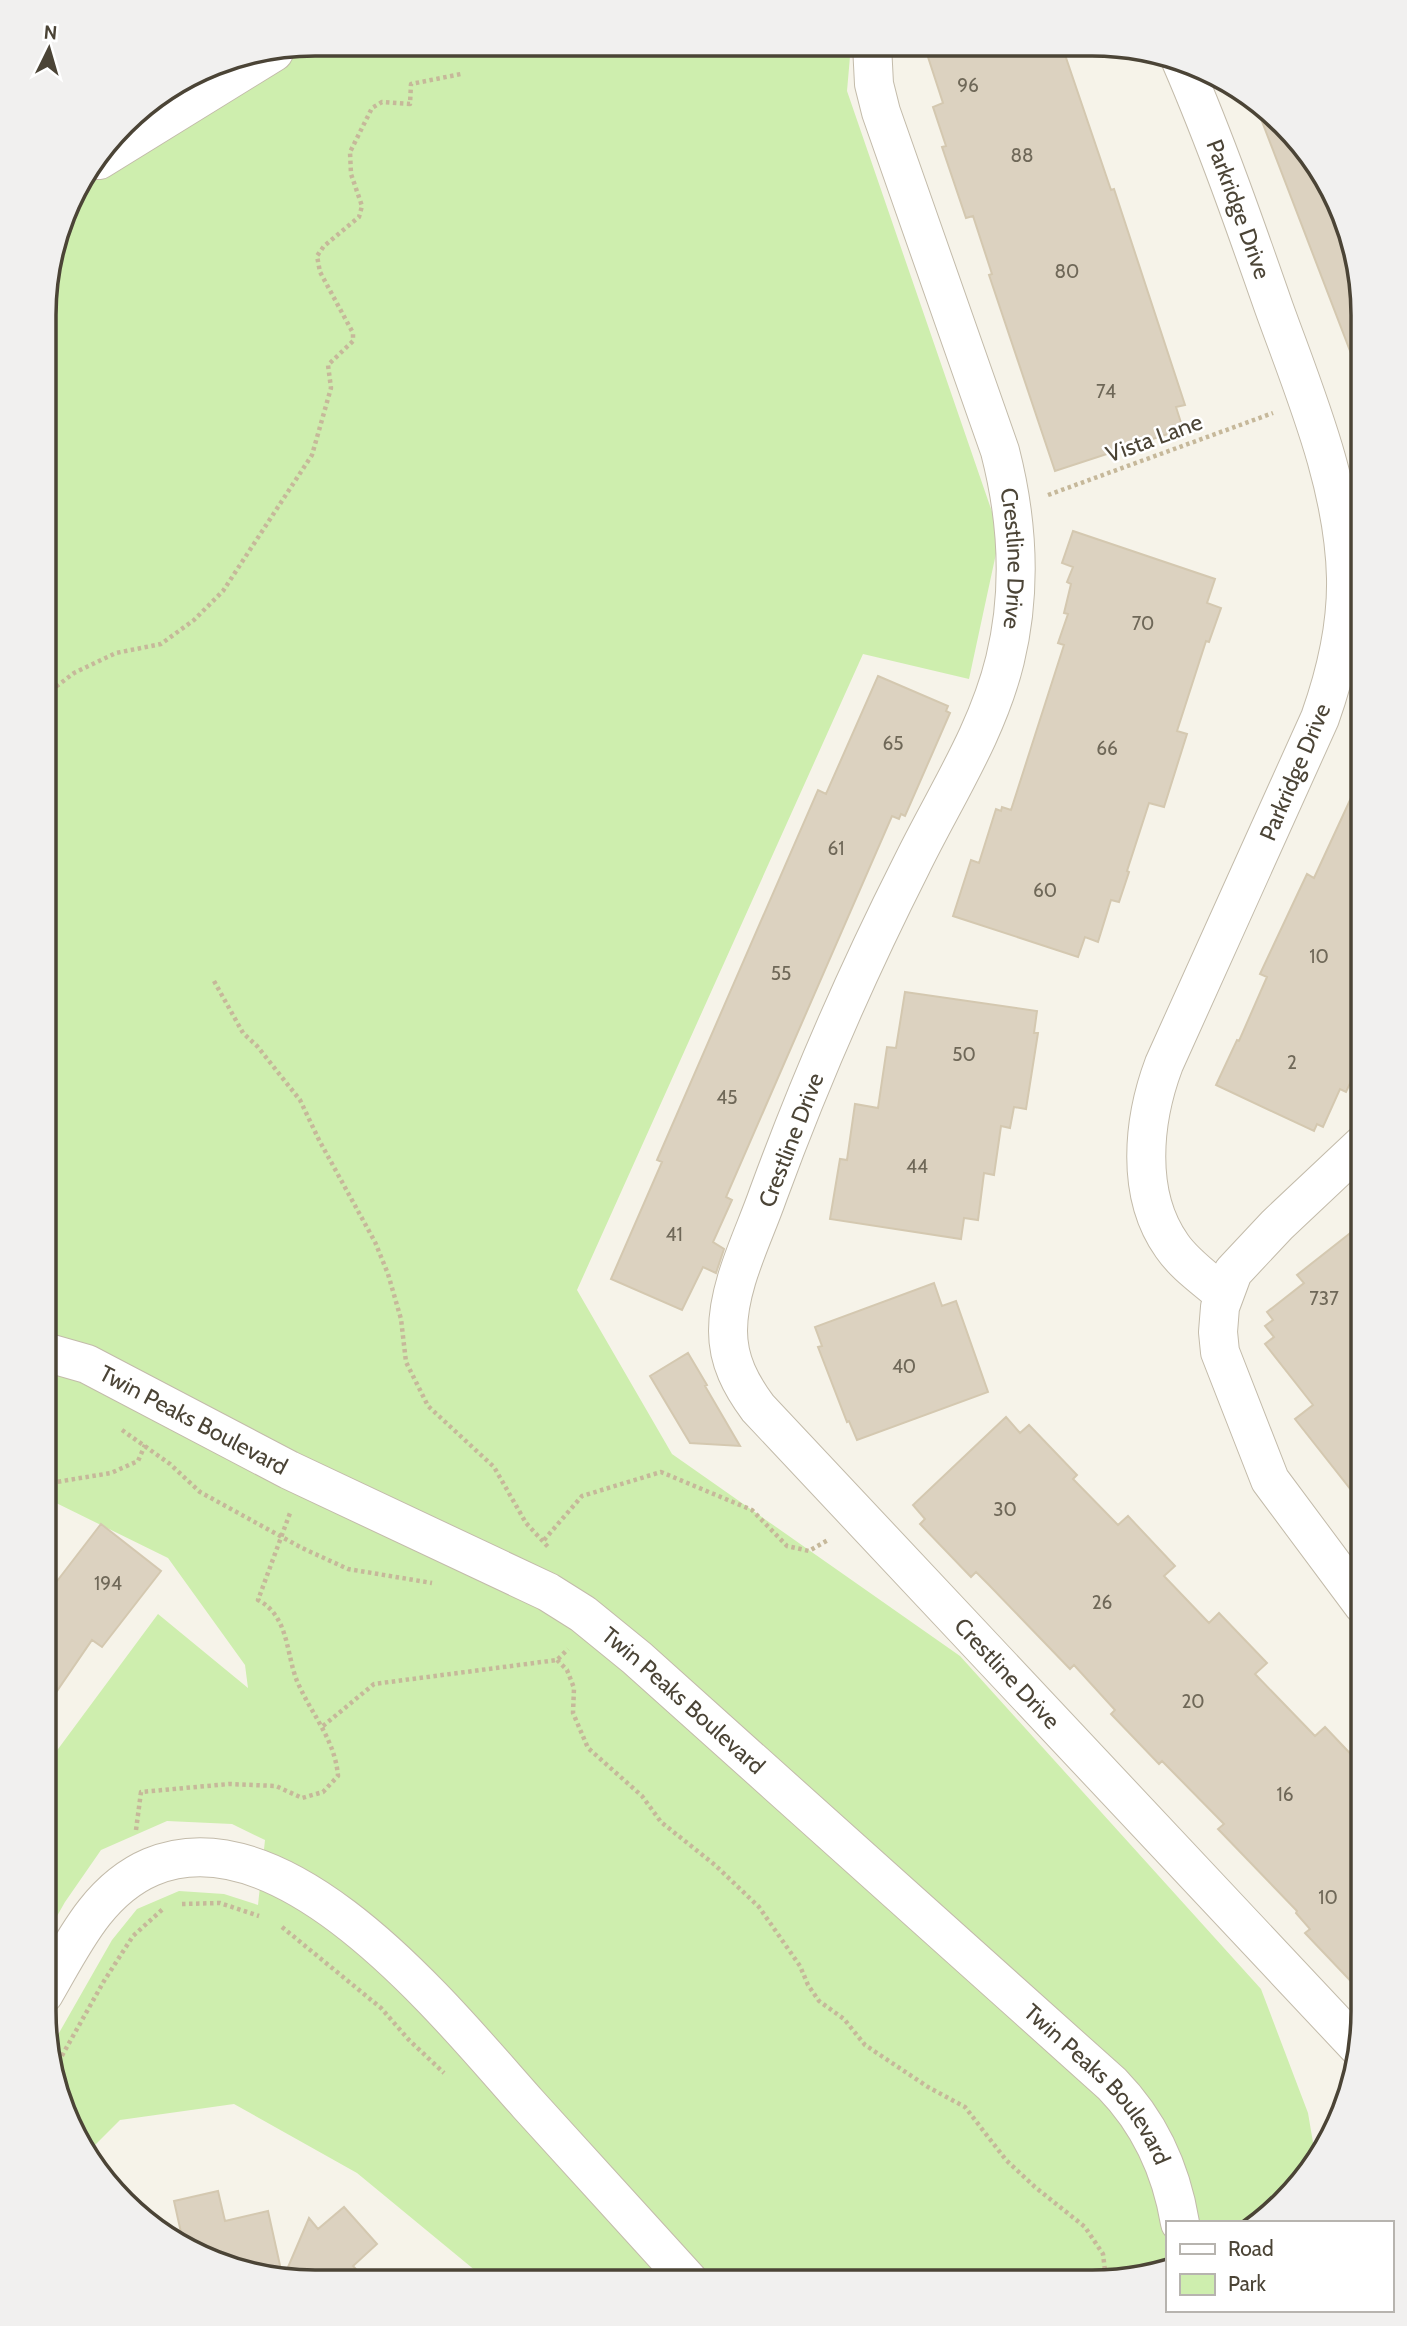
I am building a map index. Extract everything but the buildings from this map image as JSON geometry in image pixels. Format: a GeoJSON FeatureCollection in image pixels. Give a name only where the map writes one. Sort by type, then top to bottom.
{"type":"FeatureCollection","features":[{"type":"Feature","properties":{"kind":"street","name":"Crestline Drive"},"geometry":{"type":"LineString","coordinates":[[873,56],[874,84],[881,112],[991,422],[1008,482],[1013,508],[1017,566],[1015,598],[1005,660],[971,754],[911,865],[854,986],[754,1233],[730,1310],[729,1351],[746,1391],[758,1408],[1349,2038]]}},
{"type":"Feature","properties":{"kind":"street"},"geometry":{"type":"LineString","coordinates":[[116,150],[256,63]]}},
{"type":"Feature","properties":{"kind":"street","name":"Parkridge Drive"},"geometry":{"type":"LineString","coordinates":[[1186,74],[1233,193],[1307,401],[1327,464],[1344,550],[1345,604],[1337,662],[1329,692],[1310,744],[1164,1064],[1156,1085],[1147,1130],[1148,1176],[1158,1220],[1174,1249],[1223,1294]]}},
{"type":"Feature","properties":{"kind":"street"},"geometry":{"type":"LineString","coordinates":[[1351,1156],[1238,1264],[1223,1294],[1218,1332],[1220,1352],[1270,1480],[1351,1589]]}},
{"type":"Feature","properties":{"kind":"street","name":"Twin Peaks Boulevard"},"geometry":{"type":"LineString","coordinates":[[56,1354],[87,1364],[305,1477],[531,1583],[583,1614],[637,1658],[1112,2084],[1141,2118],[1162,2157],[1180,2221]]}},
{"type":"Feature","properties":{"kind":"street"},"geometry":{"type":"LineString","coordinates":[[56,1974],[101,1904],[138,1874],[168,1861],[200,1856],[232,1860],[264,1872],[343,1917],[406,1970],[679,2270]]}},
{"type":"Feature","properties":{"kind":"path"},"geometry":{"type":"LineString","coordinates":[[56,687],[74,673],[116,653],[161,644],[194,620],[223,591],[312,455],[331,388],[328,365],[353,341],[353,333],[320,272],[317,256],[324,246],[359,217],[362,206],[351,174],[350,152],[357,134],[372,108],[382,102],[410,104],[411,84],[461,74]]}},
{"type":"Feature","properties":{"kind":"path","name":"Vista Lane"},"geometry":{"type":"LineString","coordinates":[[1013,508],[1307,401]]}},
{"type":"Feature","properties":{"kind":"path"},"geometry":{"type":"LineString","coordinates":[[215,981],[243,1033],[257,1046],[300,1100],[375,1242],[401,1319],[406,1362],[428,1406],[494,1467],[526,1523],[554,1554],[531,1583]]}},
{"type":"Feature","properties":{"kind":"path"},"geometry":{"type":"LineString","coordinates":[[56,1482],[111,1473],[138,1461],[160,1404]]}},
{"type":"Feature","properties":{"kind":"path"},"geometry":{"type":"LineString","coordinates":[[119,1428],[170,1464],[200,1492],[280,1536],[348,1569],[437,1584]]}},
{"type":"Feature","properties":{"kind":"path"},"geometry":{"type":"LineString","coordinates":[[544,1540],[582,1496],[661,1472],[752,1510],[788,1546],[809,1551],[827,1542],[845,1501]]}},
{"type":"Feature","properties":{"kind":"path"},"geometry":{"type":"LineString","coordinates":[[135,1831],[141,1792],[229,1784],[276,1786],[302,1798],[323,1792],[338,1776],[337,1759],[323,1726],[296,1680],[286,1635],[277,1619],[264,1603],[258,1600],[280,1536],[305,1477]]}},
{"type":"Feature","properties":{"kind":"path"},"geometry":{"type":"LineString","coordinates":[[323,1726],[374,1684],[556,1660],[574,1643]]}},
{"type":"Feature","properties":{"kind":"path"},"geometry":{"type":"LineString","coordinates":[[556,1660],[567,1670],[574,1688],[573,1713],[588,1748],[642,1796],[662,1822],[715,1865],[759,1906],[820,2001],[844,2019],[865,2045],[928,2087],[965,2107],[1006,2160],[1085,2227],[1103,2254],[1105,2269]]}},
{"type":"Feature","properties":{"kind":"path"},"geometry":{"type":"LineString","coordinates":[[177,1904],[220,1903],[260,1916]]}},
{"type":"Feature","properties":{"kind":"path"},"geometry":{"type":"LineString","coordinates":[[60,2059],[132,1936],[168,1904]]}},
{"type":"Feature","properties":{"kind":"path"},"geometry":{"type":"LineString","coordinates":[[272,1922],[284,1928],[380,2008],[445,2074]]}},
{"type":"Feature","properties":{"kind":"green space"},"geometry":{"type":"Polygon","coordinates":[[[315,56],[850,56],[847,91],[1000,535],[969,679],[863,654],[577,1290],[672,1454],[960,1656],[1261,1989],[1308,2113],[1313,2144],[1287,2182],[1243,2221],[1166,2221],[1166,2259],[1126,2268],[1092,2270],[475,2270],[357,2173],[234,2104],[120,2120],[94,2146],[70,2094],[57,2036],[112,1940],[137,1909],[179,1891],[224,1894],[258,1905],[265,1840],[232,1824],[167,1821],[101,1850],[56,1918],[56,1752],[158,1614],[248,1688],[245,1665],[168,1558],[56,1503],[56,315],[61,264],[83,200],[120,144],[157,110],[200,83],[264,61],[315,56]]]}}]}
